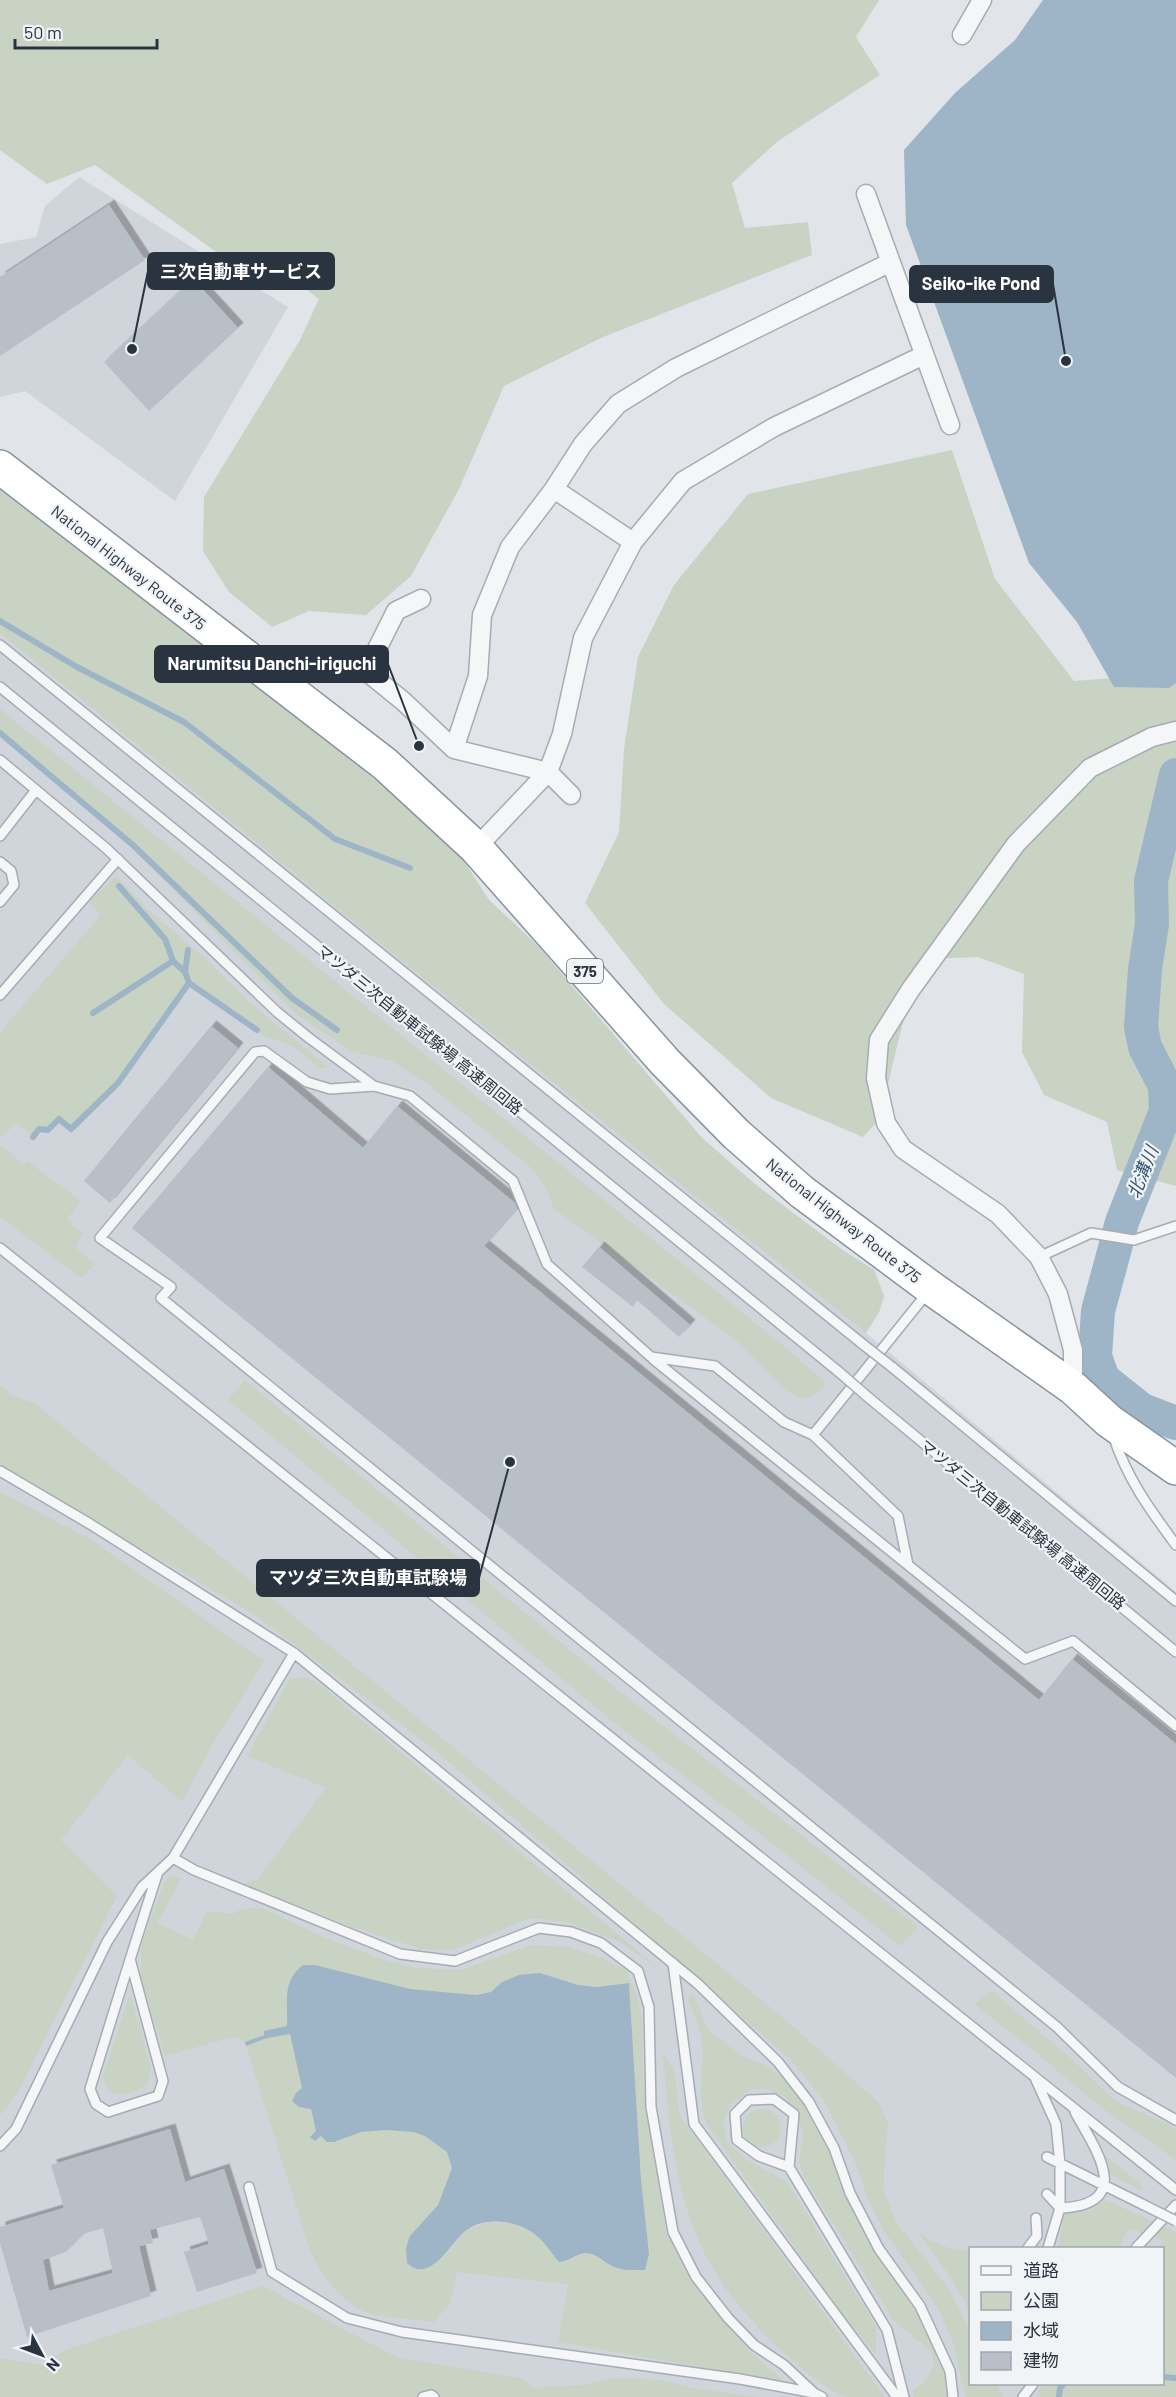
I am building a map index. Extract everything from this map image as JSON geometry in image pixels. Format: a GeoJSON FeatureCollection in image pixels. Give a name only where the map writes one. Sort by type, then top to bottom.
{"type":"FeatureCollection","features":[{"type":"Feature","properties":{"kind":"highway","name":"National Highway Route 375"},"geometry":{"type":"LineString","coordinates":[[0,468],[385,764],[476,848],[665,1062],[736,1134],[802,1192],[931,1288],[1073,1388],[1109,1421],[1176,1468]]}},
{"type":"Feature","properties":{"kind":"street"},"geometry":{"type":"LineString","coordinates":[[962,35],[982,0]]}},
{"type":"Feature","properties":{"kind":"street"},"geometry":{"type":"LineString","coordinates":[[866,194],[950,425]]}},
{"type":"Feature","properties":{"kind":"street"},"geometry":{"type":"LineString","coordinates":[[454,749],[478,676],[482,615],[510,547],[554,489],[583,444],[618,404],[676,368],[889,262]]}},
{"type":"Feature","properties":{"kind":"street"},"geometry":{"type":"LineString","coordinates":[[476,848],[548,772],[562,734],[583,638],[633,542],[683,482],[774,427],[924,355]]}},
{"type":"Feature","properties":{"kind":"street"},"geometry":{"type":"LineString","coordinates":[[554,489],[633,542]]}},
{"type":"Feature","properties":{"kind":"street"},"geometry":{"type":"LineString","coordinates":[[421,599],[396,611],[366,671],[403,701],[454,749],[548,772],[571,795]]}},
{"type":"Feature","properties":{"kind":"street"},"geometry":{"type":"LineString","coordinates":[[1073,1388],[1073,1350],[1058,1294],[1039,1257],[998,1214],[903,1149],[886,1123],[876,1078],[879,1040],[911,989],[1016,844],[1090,768],[1152,737],[1176,731]]}},
{"type":"Feature","properties":{"kind":"lane"},"geometry":{"type":"LineString","coordinates":[[0,645],[892,1367],[1176,1601]]}},
{"type":"Feature","properties":{"kind":"lane","name":"マツダ三次自動車試験場 高速周回路"},"geometry":{"type":"LineString","coordinates":[[0,687],[839,1372],[1174,1651]]}},
{"type":"Feature","properties":{"kind":"lane"},"geometry":{"type":"LineString","coordinates":[[0,760],[118,859],[277,1012],[374,1086]]}},
{"type":"Feature","properties":{"kind":"lane"},"geometry":{"type":"LineString","coordinates":[[0,836],[36,790]]}},
{"type":"Feature","properties":{"kind":"lane"},"geometry":{"type":"LineString","coordinates":[[0,995],[118,859]]}},
{"type":"Feature","properties":{"kind":"lane"},"geometry":{"type":"LineString","coordinates":[[0,862],[11,871],[14,885],[0,902]]}},
{"type":"Feature","properties":{"kind":"lane"},"geometry":{"type":"LineString","coordinates":[[1176,1726],[1073,1641],[1025,1659],[651,1357],[547,1264],[513,1181],[410,1096],[374,1086],[330,1089],[307,1082],[264,1051],[255,1052],[100,1238],[171,1287],[161,1298],[1057,2027],[1118,2088],[1176,2120]]}},
{"type":"Feature","properties":{"kind":"lane"},"geometry":{"type":"LineString","coordinates":[[1039,1257],[1091,1233],[1134,1240],[1176,1226]]}},
{"type":"Feature","properties":{"kind":"lane"},"geometry":{"type":"LineString","coordinates":[[0,1248],[1176,2190]]}},
{"type":"Feature","properties":{"kind":"lane"},"geometry":{"type":"LineString","coordinates":[[813,1435],[931,1288]]}},
{"type":"Feature","properties":{"kind":"lane"},"geometry":{"type":"LineString","coordinates":[[651,1357],[715,1366],[784,1422],[813,1435],[898,1516],[908,1565]]}},
{"type":"Feature","properties":{"kind":"lane"},"geometry":{"type":"LineString","coordinates":[[1109,1421],[1121,1460],[1147,1506],[1176,1545]]}},
{"type":"Feature","properties":{"kind":"lane"},"geometry":{"type":"LineString","coordinates":[[0,1471],[90,1524],[294,1653],[698,1984],[778,2062],[809,2102],[834,2148],[850,2193],[879,2249],[920,2306],[950,2371],[953,2397]]}},
{"type":"Feature","properties":{"kind":"lane"},"geometry":{"type":"LineString","coordinates":[[0,2146],[16,2128],[107,1942],[142,1887],[173,1858],[294,1653]]}},
{"type":"Feature","properties":{"kind":"lane"},"geometry":{"type":"LineString","coordinates":[[173,1858],[194,1870],[400,1954],[455,1961],[539,1928],[571,1932],[601,1943],[638,1971],[649,2007],[651,2108],[673,2232],[696,2277],[728,2318],[754,2345],[784,2365],[818,2395]]}},
{"type":"Feature","properties":{"kind":"lane"},"geometry":{"type":"LineString","coordinates":[[130,1959],[163,2081],[158,2096],[108,2112],[96,2104],[90,2089],[130,1959],[158,1872]]}},
{"type":"Feature","properties":{"kind":"lane"},"geometry":{"type":"LineString","coordinates":[[673,1963],[694,2124],[897,2397]]}},
{"type":"Feature","properties":{"kind":"lane"},"geometry":{"type":"LineString","coordinates":[[1035,2077],[1056,2124],[1060,2164],[1060,2208],[1048,2247]]}},
{"type":"Feature","properties":{"kind":"lane"},"geometry":{"type":"LineString","coordinates":[[789,2167],[759,2156],[737,2140],[735,2114],[749,2100],[774,2099],[794,2114],[789,2167],[887,2330],[904,2397]]}},
{"type":"Feature","properties":{"kind":"lane"},"geometry":{"type":"LineString","coordinates":[[1047,2194],[1060,2208],[1080,2207],[1096,2199],[1105,2186],[1105,2170],[1098,2151],[1073,2107]]}},
{"type":"Feature","properties":{"kind":"lane"},"geometry":{"type":"LineString","coordinates":[[1047,2157],[1176,2221]]}},
{"type":"Feature","properties":{"kind":"lane"},"geometry":{"type":"LineString","coordinates":[[249,2187],[272,2272],[347,2318],[402,2332],[740,2379],[818,2395]]}},
{"type":"Feature","properties":{"kind":"lane"},"geometry":{"type":"LineString","coordinates":[[1137,2247],[1176,2205]]}},
{"type":"Feature","properties":{"kind":"lane"},"geometry":{"type":"LineString","coordinates":[[1029,2247],[1037,2236],[1036,2218]]}},
{"type":"Feature","properties":{"kind":"lane"},"geometry":{"type":"LineString","coordinates":[[1023,2397],[1032,2385]]}},
{"type":"Feature","properties":{"kind":"lane"},"geometry":{"type":"LineString","coordinates":[[423,2397],[431,2395],[434,2397]]}},
{"type":"Feature","properties":{"kind":"shaded area"},"geometry":{"type":"Polygon","coordinates":[[[79,177],[288,307],[175,501],[25,391],[0,397],[0,244],[36,237],[45,206],[79,177]]]}},
{"type":"Feature","properties":{"kind":"shaded area"},"geometry":{"type":"Polygon","coordinates":[[[0,490],[226,662],[390,792],[460,855],[489,900],[537,945],[702,1138],[756,1185],[841,1249],[874,1270],[884,1296],[879,1312],[866,1333],[1176,1592],[1176,2397],[0,2397],[0,490]]]}},
{"type":"Feature","properties":{"kind":"green space"},"geometry":{"type":"Polygon","coordinates":[[[0,0],[879,0],[856,37],[880,75],[778,141],[732,183],[745,228],[808,222],[812,255],[603,337],[504,386],[459,489],[411,576],[366,615],[309,611],[272,627],[229,592],[203,551],[204,497],[300,340],[319,299],[289,277],[244,272],[95,165],[47,184],[0,150],[0,0]]]}},
{"type":"Feature","properties":{"kind":"green space"},"geometry":{"type":"Polygon","coordinates":[[[952,450],[995,579],[1074,681],[1176,673],[1176,1186],[1117,1170],[1107,1122],[1044,1095],[1022,1052],[1024,974],[978,957],[925,959],[902,1026],[879,1120],[863,1137],[771,1098],[664,1004],[585,903],[619,832],[624,749],[638,657],[674,585],[748,494],[952,450]]]}},
{"type":"Feature","properties":{"kind":"green space"},"geometry":{"type":"Polygon","coordinates":[[[0,490],[317,729],[460,855],[489,900],[537,945],[702,1138],[756,1185],[841,1249],[874,1270],[884,1296],[879,1312],[866,1333],[385,947],[0,633],[0,490]]]}},
{"type":"Feature","properties":{"kind":"green space"},"geometry":{"type":"Polygon","coordinates":[[[0,709],[797,1357],[826,1384],[817,1393],[804,1399],[787,1391],[736,1340],[554,1209],[535,1171],[430,1086],[392,1061],[353,1052],[294,1012],[107,823],[0,734],[0,709]]]}},
{"type":"Feature","properties":{"kind":"green space"},"geometry":{"type":"Polygon","coordinates":[[[116,876],[152,913],[206,959],[249,1002],[328,1067],[321,1069],[292,1046],[263,1035],[189,983],[118,1083],[71,1129],[59,1119],[48,1130],[39,1129],[33,1137],[16,1123],[0,1138],[0,1032],[101,915],[89,902],[116,876]]]}},
{"type":"Feature","properties":{"kind":"green space"},"geometry":{"type":"Polygon","coordinates":[[[0,1144],[23,1164],[27,1161],[81,1201],[67,1219],[83,1234],[75,1247],[95,1264],[81,1278],[0,1217],[0,1144]]]}},
{"type":"Feature","properties":{"kind":"green space"},"geometry":{"type":"Polygon","coordinates":[[[245,1380],[624,1695],[918,1927],[900,1946],[768,1840],[617,1725],[228,1400],[245,1380]]]}},
{"type":"Feature","properties":{"kind":"green space"},"geometry":{"type":"Polygon","coordinates":[[[0,1385],[11,1395],[34,1403],[788,2022],[878,2102],[888,2123],[883,2188],[896,2222],[948,2288],[969,2329],[969,2385],[997,2385],[1003,2397],[966,2397],[952,2340],[939,2310],[885,2232],[869,2202],[856,2164],[823,2099],[789,2058],[435,1750],[255,1615],[0,1466],[0,1385]]]}},
{"type":"Feature","properties":{"kind":"green space"},"geometry":{"type":"Polygon","coordinates":[[[0,1492],[90,1539],[264,1661],[210,1749],[182,1802],[128,1755],[61,1840],[117,1896],[17,2094],[0,2115],[0,1492]]]}},
{"type":"Feature","properties":{"kind":"green space"},"geometry":{"type":"Polygon","coordinates":[[[302,1677],[318,1683],[658,1968],[618,1941],[567,1922],[530,1918],[453,1950],[421,1949],[354,1927],[243,1884],[257,1880],[326,1788],[247,1756],[289,1680],[302,1677]]]}},
{"type":"Feature","properties":{"kind":"green space"},"geometry":{"type":"Polygon","coordinates":[[[171,1876],[182,1878],[157,1923],[193,1940],[207,1911],[233,1914],[243,1909],[262,1908],[326,1938],[387,1961],[417,1968],[460,1970],[531,1945],[569,1947],[602,1958],[627,1971],[637,1996],[642,2018],[643,2084],[666,2232],[686,2272],[722,2319],[749,2351],[785,2382],[558,2342],[568,2284],[457,2272],[450,2303],[434,2322],[371,2314],[346,2300],[324,2276],[309,2247],[246,2046],[267,2038],[290,2034],[302,2088],[299,2107],[311,2109],[316,2131],[310,2137],[315,2141],[321,2136],[333,2142],[361,2132],[385,2130],[413,2132],[425,2136],[447,2152],[452,2167],[438,2205],[410,2236],[406,2248],[446,2254],[468,2229],[490,2222],[516,2224],[537,2236],[559,2262],[583,2254],[593,2254],[610,2265],[649,2254],[641,2180],[629,1983],[597,1987],[578,1985],[540,1973],[502,1982],[491,1992],[476,1995],[410,1989],[315,1965],[289,1981],[287,2026],[265,2031],[264,2035],[245,2042],[236,2036],[165,2056],[141,1978],[141,1947],[164,1882],[171,1876]]]}},
{"type":"Feature","properties":{"kind":"green space"},"geometry":{"type":"Polygon","coordinates":[[[992,1991],[1073,2060],[1115,2101],[1176,2128],[1176,2160],[1102,2108],[974,2004],[992,1991]]]}},
{"type":"Feature","properties":{"kind":"green space"},"geometry":{"type":"Polygon","coordinates":[[[130,1994],[151,2068],[149,2080],[142,2088],[132,2093],[116,2094],[108,2089],[103,2076],[130,1994]]]}},
{"type":"Feature","properties":{"kind":"green space"},"geometry":{"type":"Polygon","coordinates":[[[690,1994],[695,1998],[708,2030],[742,2056],[767,2066],[782,2077],[807,2106],[871,2243],[917,2308],[945,2370],[949,2397],[914,2397],[913,2390],[924,2382],[932,2371],[934,2361],[931,2351],[894,2321],[804,2177],[799,2161],[803,2132],[796,2110],[784,2096],[767,2089],[751,2089],[732,2104],[723,2122],[727,2142],[744,2158],[787,2182],[876,2326],[876,2354],[845,2317],[707,2125],[701,2103],[703,2058],[701,2036],[688,2000],[690,1994]]]}},
{"type":"Feature","properties":{"kind":"green space"},"geometry":{"type":"Polygon","coordinates":[[[663,2052],[675,2073],[679,2115],[885,2397],[841,2395],[812,2377],[761,2330],[718,2278],[699,2242],[682,2190],[671,2135],[663,2052]]]}},
{"type":"Feature","properties":{"kind":"green space"},"geometry":{"type":"Polygon","coordinates":[[[762,2109],[775,2115],[781,2128],[775,2141],[762,2147],[749,2141],[743,2128],[749,2115],[762,2109]]]}},
{"type":"Feature","properties":{"kind":"green space"},"geometry":{"type":"Polygon","coordinates":[[[1106,2156],[1142,2185],[1142,2191],[1110,2174],[1106,2156]]]}},
{"type":"Feature","properties":{"kind":"green space"},"geometry":{"type":"Polygon","coordinates":[[[1106,2200],[1176,2232],[1176,2397],[1040,2397],[1038,2390],[1042,2385],[1164,2385],[1164,2247],[1157,2247],[1164,2240],[1129,2229],[1119,2247],[1058,2247],[1064,2214],[1090,2211],[1106,2200]]]}},
{"type":"Feature","properties":{"kind":"green space"},"geometry":{"type":"Polygon","coordinates":[[[914,2226],[926,2237],[939,2244],[969,2252],[969,2310],[954,2282],[914,2226]]]}},
{"type":"Feature","properties":{"kind":"green space"},"geometry":{"type":"Polygon","coordinates":[[[263,2286],[396,2357],[522,2378],[533,2388],[581,2385],[617,2378],[663,2380],[692,2388],[759,2397],[0,2397],[0,2358],[44,2365],[62,2351],[263,2286]]]}},
{"type":"Feature","properties":{"kind":"water"},"geometry":{"type":"Polygon","coordinates":[[[1043,0],[1176,0],[1176,683],[1169,688],[1114,687],[1077,622],[1029,563],[906,225],[904,150],[955,93],[1015,40],[1043,0]]]}},
{"type":"Feature","properties":{"kind":"water"},"geometry":{"type":"Polygon","coordinates":[[[303,1965],[315,1965],[410,1989],[476,1995],[491,1992],[502,1982],[519,1975],[540,1973],[578,1985],[597,1987],[629,1983],[641,2180],[649,2254],[645,2270],[616,2268],[597,2256],[586,2253],[559,2262],[538,2237],[523,2227],[504,2222],[485,2223],[468,2229],[433,2265],[424,2269],[416,2269],[407,2263],[406,2248],[410,2236],[438,2205],[452,2168],[447,2152],[425,2136],[413,2132],[385,2130],[361,2132],[334,2142],[327,2142],[321,2136],[315,2141],[310,2137],[316,2131],[311,2109],[299,2107],[292,2101],[302,2088],[290,2034],[267,2038],[246,2046],[245,2042],[264,2035],[264,2031],[287,2026],[289,1985],[296,1971],[303,1965]]]}},
{"type":"Feature","properties":{"kind":"building"},"geometry":{"type":"Polygon","coordinates":[[[109,205],[145,260],[0,356],[0,277],[109,205]]]}},
{"type":"Feature","properties":{"kind":"building"},"geometry":{"type":"Polygon","coordinates":[[[193,279],[238,328],[149,411],[104,362],[193,279]]]}},
{"type":"Feature","properties":{"kind":"building"},"geometry":{"type":"Polygon","coordinates":[[[211,1026],[238,1048],[110,1203],[84,1181],[211,1026]]]}},
{"type":"Feature","properties":{"kind":"building"},"geometry":{"type":"Polygon","coordinates":[[[268,1067],[363,1148],[397,1106],[515,1203],[517,1209],[484,1246],[1039,1700],[1072,1659],[1176,1744],[1176,2078],[132,1228],[268,1067]]]}},
{"type":"Feature","properties":{"kind":"building"},"geometry":{"type":"Polygon","coordinates":[[[599,1247],[690,1325],[679,1337],[637,1300],[633,1307],[582,1267],[599,1247]]]}},
{"type":"Feature","properties":{"kind":"building"},"geometry":{"type":"Polygon","coordinates":[[[170,2129],[185,2182],[224,2169],[257,2273],[197,2292],[184,2252],[209,2244],[200,2217],[150,2230],[153,2243],[139,2246],[151,2296],[27,2337],[0,2243],[0,2227],[64,2208],[51,2165],[170,2129]],[[103,2228],[83,2234],[66,2252],[43,2260],[49,2291],[113,2273],[103,2228]]]}},
{"type":"Feature","properties":{"kind":"waterway"},"geometry":{"type":"LineString","coordinates":[[0,621],[77,667],[184,722],[335,839],[410,868]]}},
{"type":"Feature","properties":{"kind":"waterway"},"geometry":{"type":"LineString","coordinates":[[0,733],[134,846],[292,998],[337,1030]]}},
{"type":"Feature","properties":{"kind":"waterway","name":"北溝川"},"geometry":{"type":"LineString","coordinates":[[1176,775],[1151,881],[1152,924],[1145,969],[1141,1027],[1145,1047],[1165,1086],[1166,1111],[1122,1222],[1098,1311],[1095,1356],[1103,1379],[1142,1410],[1176,1423]]}},
{"type":"Feature","properties":{"kind":"waterway"},"geometry":{"type":"LineString","coordinates":[[119,886],[165,939],[173,961]]}},
{"type":"Feature","properties":{"kind":"waterway"},"geometry":{"type":"LineString","coordinates":[[93,1013],[173,961],[185,972],[188,950]]}},
{"type":"Feature","properties":{"kind":"waterway"},"geometry":{"type":"LineString","coordinates":[[33,1137],[39,1129],[48,1130],[59,1119],[71,1129],[118,1083],[189,983],[185,972]]}},
{"type":"Feature","properties":{"kind":"waterway"},"geometry":{"type":"LineString","coordinates":[[189,983],[257,1030]]}},
{"type":"Feature","properties":{"kind":"waterway"},"geometry":{"type":"LineString","coordinates":[[1164,2377],[1176,2378]]}},
{"type":"Feature","properties":{"kind":"waterway"},"geometry":{"type":"LineString","coordinates":[[1059,2397],[1060,2388],[1063,2385]]}},
{"type":"Feature","properties":{"kind":"place","name":"三次自動車サービス"},"geometry":{"type":"Point","coordinates":[132,349]}},
{"type":"Feature","properties":{"kind":"place","name":"Seiko-ike Pond"},"geometry":{"type":"Point","coordinates":[1066,361]}},
{"type":"Feature","properties":{"kind":"place","name":"Narumitsu Danchi-iriguchi"},"geometry":{"type":"Point","coordinates":[419,746]}},
{"type":"Feature","properties":{"kind":"place","name":"マツダ三次自動車試験場"},"geometry":{"type":"Point","coordinates":[510,1462]}}]}
